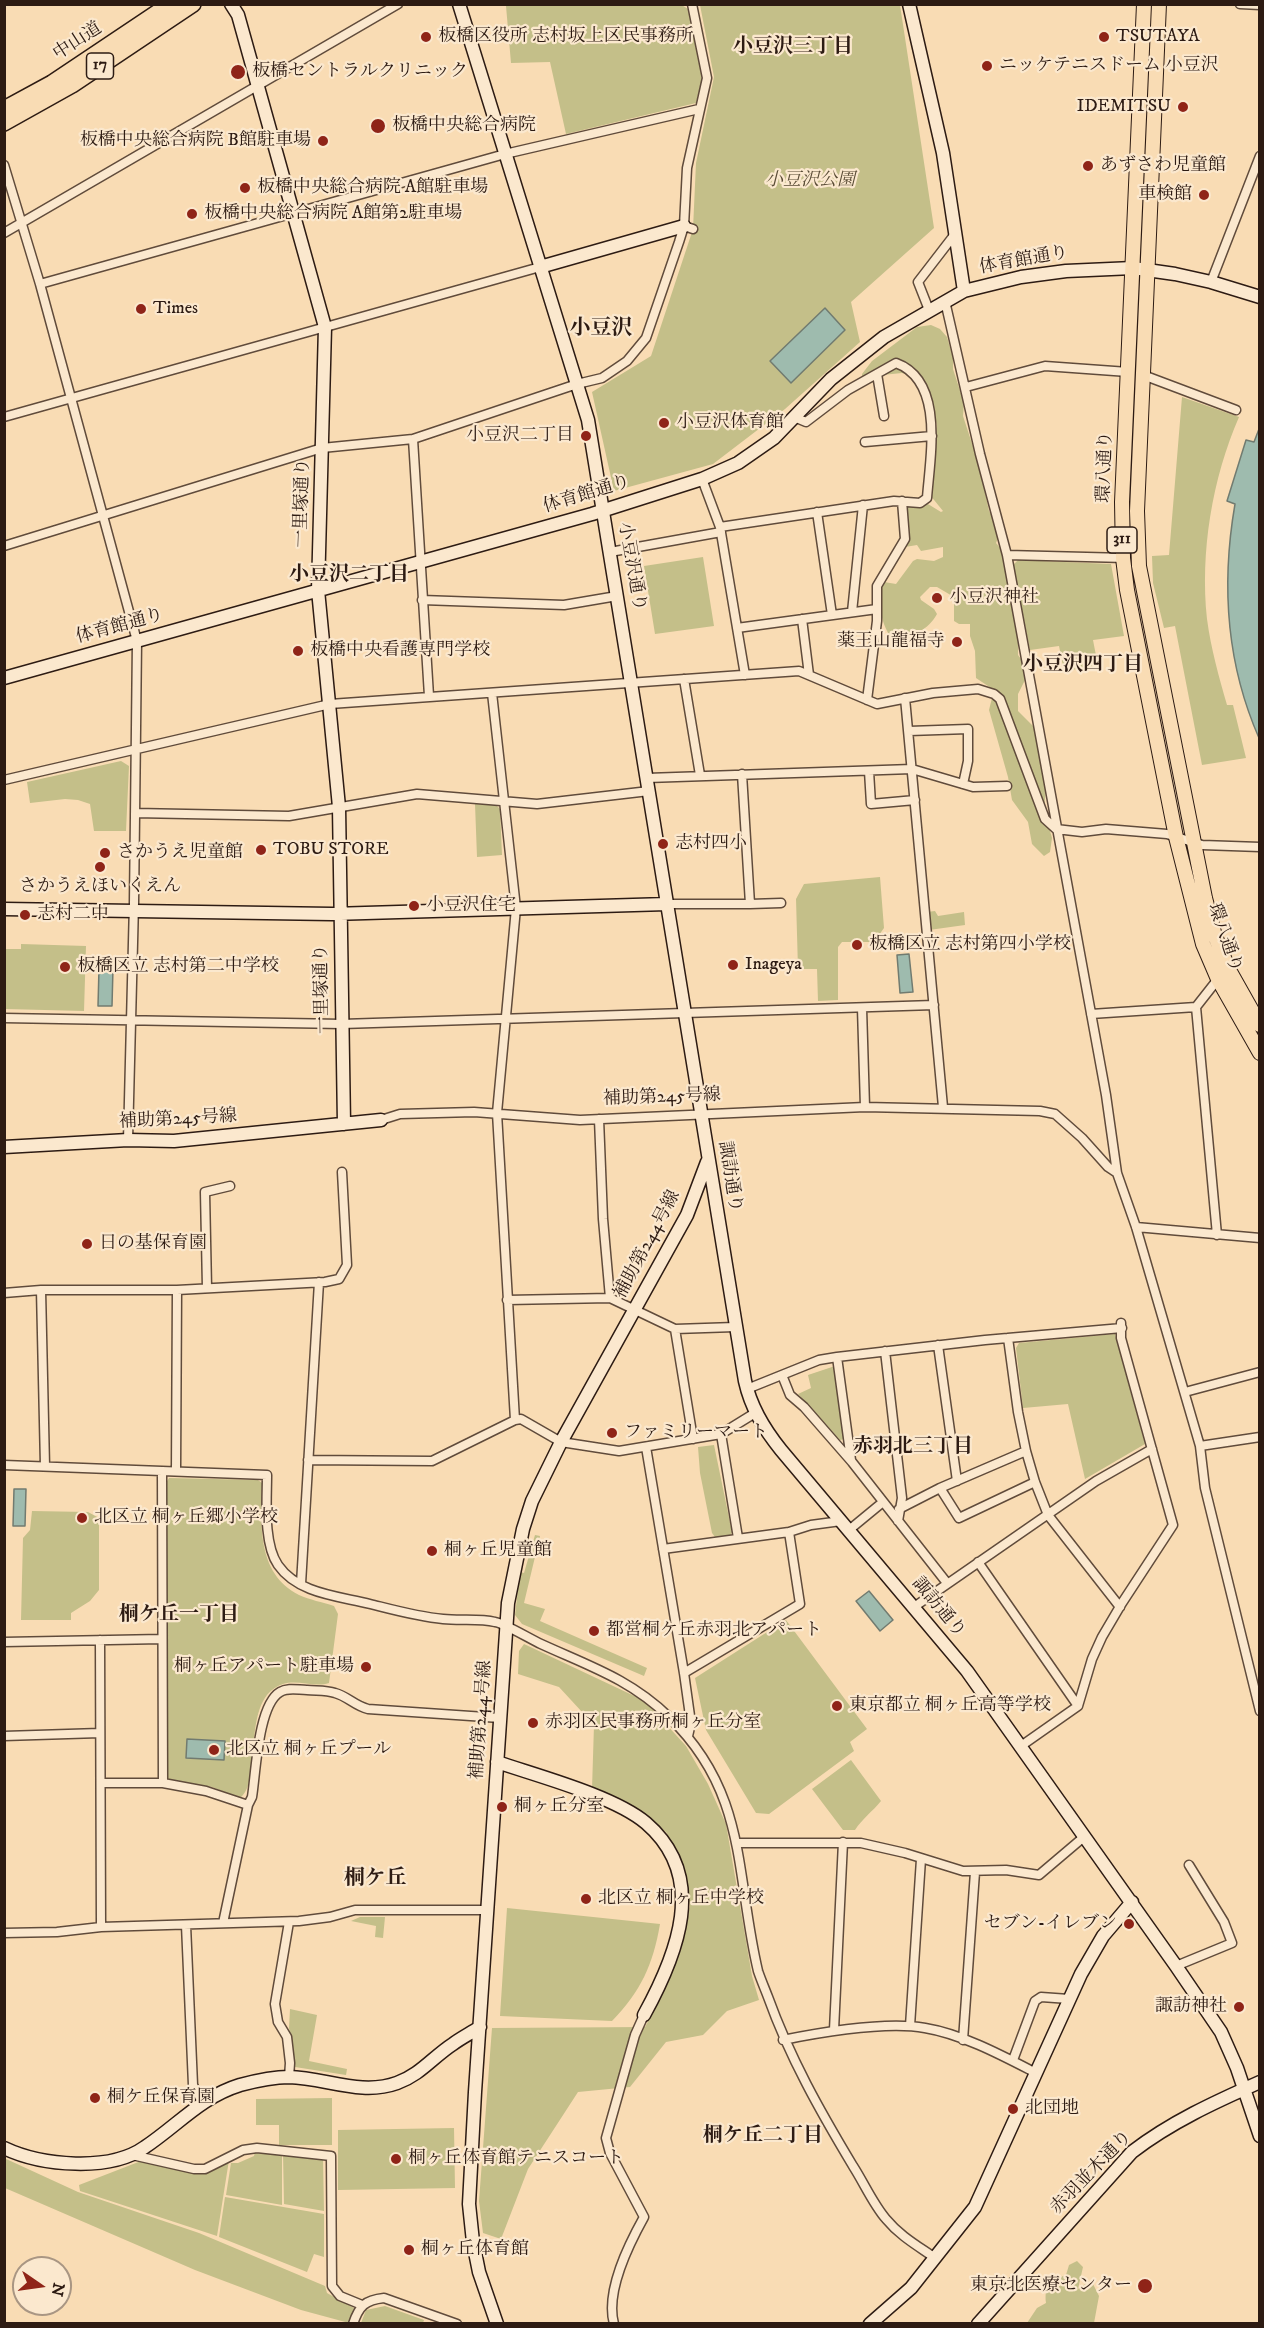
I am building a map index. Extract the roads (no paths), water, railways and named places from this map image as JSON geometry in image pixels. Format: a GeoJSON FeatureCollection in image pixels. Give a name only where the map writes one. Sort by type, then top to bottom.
{"type":"FeatureCollection","features":[{"type":"Feature","properties":{"kind":"highway","name":"中山道"},"geometry":{"type":"LineString","coordinates":[[4,109],[52,83],[170,4]]}},
{"type":"Feature","properties":{"kind":"highway","name":"中山道"},"geometry":{"type":"LineString","coordinates":[[4,123],[72,85],[193,4]]}},
{"type":"Feature","properties":{"kind":"main road","name":"環八通り"},"geometry":{"type":"LineString","coordinates":[[1144,4],[1140,269],[1143,375],[1137,511],[1138,557],[1193,843],[1215,936],[1229,970],[1260,1025]]}},
{"type":"Feature","properties":{"kind":"main road","name":"環八通り"},"geometry":{"type":"LineString","coordinates":[[1159,4],[1140,269],[1128,372],[1122,502],[1123,558],[1127,590],[1176,837],[1203,944],[1218,979],[1260,1053]]}},
{"type":"Feature","properties":{"kind":"street","name":"一里塚通り"},"geometry":{"type":"LineString","coordinates":[[231,4],[238,15],[325,327],[318,590],[339,807],[344,1124]]}},
{"type":"Feature","properties":{"kind":"street"},"geometry":{"type":"LineString","coordinates":[[4,233],[22,225],[398,4]]}},
{"type":"Feature","properties":{"kind":"street","name":"小豆沢通り"},"geometry":{"type":"LineString","coordinates":[[459,4],[588,420],[701,1115]]}},
{"type":"Feature","properties":{"kind":"street"},"geometry":{"type":"LineString","coordinates":[[4,546],[322,448],[413,439],[577,384],[603,378],[627,361],[646,338],[689,228],[687,168],[707,78],[692,4]]}},
{"type":"Feature","properties":{"kind":"street"},"geometry":{"type":"LineString","coordinates":[[909,4],[943,153],[964,291]]}},
{"type":"Feature","properties":{"kind":"street"},"geometry":{"type":"LineString","coordinates":[[1240,4],[1260,5]]}},
{"type":"Feature","properties":{"kind":"street"},"geometry":{"type":"LineString","coordinates":[[40,284],[505,154],[699,109]]}},
{"type":"Feature","properties":{"kind":"street"},"geometry":{"type":"LineString","coordinates":[[1211,282],[1260,156]]}},
{"type":"Feature","properties":{"kind":"street"},"geometry":{"type":"LineString","coordinates":[[4,165],[40,284],[69,399],[137,642],[134,911],[128,1140]]}},
{"type":"Feature","properties":{"kind":"street"},"geometry":{"type":"LineString","coordinates":[[4,417],[540,267],[689,228]]}},
{"type":"Feature","properties":{"kind":"street"},"geometry":{"type":"LineString","coordinates":[[929,310],[918,282],[955,234]]}},
{"type":"Feature","properties":{"kind":"street","name":"体育館通り"},"geometry":{"type":"LineString","coordinates":[[4,678],[420,562],[702,479],[738,463],[774,438],[831,379],[884,337],[964,291],[1066,271],[1140,269],[1211,282],[1260,297]]}},
{"type":"Feature","properties":{"kind":"street"},"geometry":{"type":"LineString","coordinates":[[945,301],[1006,555],[1091,1014],[1117,1173]]}},
{"type":"Feature","properties":{"kind":"street"},"geometry":{"type":"LineString","coordinates":[[610,552],[817,512],[902,501],[920,503],[927,498],[932,427],[924,387],[909,368],[896,363],[848,390],[806,422],[794,417]]}},
{"type":"Feature","properties":{"kind":"street"},"geometry":{"type":"LineString","coordinates":[[966,387],[1045,366],[1128,372]]}},
{"type":"Feature","properties":{"kind":"street"},"geometry":{"type":"LineString","coordinates":[[877,374],[884,416]]}},
{"type":"Feature","properties":{"kind":"street"},"geometry":{"type":"LineString","coordinates":[[1143,375],[1236,410]]}},
{"type":"Feature","properties":{"kind":"street"},"geometry":{"type":"LineString","coordinates":[[865,442],[932,436]]}},
{"type":"Feature","properties":{"kind":"street"},"geometry":{"type":"LineString","coordinates":[[413,439],[429,696]]}},
{"type":"Feature","properties":{"kind":"street"},"geometry":{"type":"LineString","coordinates":[[702,479],[720,530],[745,675]]}},
{"type":"Feature","properties":{"kind":"street"},"geometry":{"type":"LineString","coordinates":[[867,700],[877,609],[877,586],[905,539],[902,501]]}},
{"type":"Feature","properties":{"kind":"street"},"geometry":{"type":"LineString","coordinates":[[852,612],[863,505]]}},
{"type":"Feature","properties":{"kind":"street"},"geometry":{"type":"LineString","coordinates":[[817,512],[832,615]]}},
{"type":"Feature","properties":{"kind":"street"},"geometry":{"type":"LineString","coordinates":[[1006,555],[1138,557]]}},
{"type":"Feature","properties":{"kind":"street"},"geometry":{"type":"LineString","coordinates":[[422,600],[564,605],[617,596]]}},
{"type":"Feature","properties":{"kind":"street"},"geometry":{"type":"LineString","coordinates":[[737,628],[877,609]]}},
{"type":"Feature","properties":{"kind":"street"},"geometry":{"type":"LineString","coordinates":[[802,619],[809,675]]}},
{"type":"Feature","properties":{"kind":"street"},"geometry":{"type":"LineString","coordinates":[[4,780],[330,704],[799,671],[877,704],[933,693],[978,689],[994,694],[1000,699],[1044,819],[1056,829],[1082,832],[1106,829],[1167,834],[1193,843],[1260,847]]}},
{"type":"Feature","properties":{"kind":"street"},"geometry":{"type":"LineString","coordinates":[[684,679],[700,776]]}},
{"type":"Feature","properties":{"kind":"street"},"geometry":{"type":"LineString","coordinates":[[492,693],[516,909],[497,1113],[514,1420]]}},
{"type":"Feature","properties":{"kind":"street"},"geometry":{"type":"LineString","coordinates":[[905,698],[943,1107]]}},
{"type":"Feature","properties":{"kind":"street"},"geometry":{"type":"LineString","coordinates":[[909,731],[968,729],[968,761],[963,784]]}},
{"type":"Feature","properties":{"kind":"street"},"geometry":{"type":"LineString","coordinates":[[135,813],[289,816],[417,794],[537,804],[700,776],[742,774],[912,769],[973,787],[1007,786]]}},
{"type":"Feature","properties":{"kind":"street"},"geometry":{"type":"LineString","coordinates":[[868,771],[871,804],[915,800]]}},
{"type":"Feature","properties":{"kind":"street"},"geometry":{"type":"LineString","coordinates":[[742,774],[750,904]]}},
{"type":"Feature","properties":{"kind":"street"},"geometry":{"type":"LineString","coordinates":[[4,909],[340,914],[667,904],[781,903]]}},
{"type":"Feature","properties":{"kind":"street"},"geometry":{"type":"LineString","coordinates":[[1216,1235],[1196,1007],[1218,979]]}},
{"type":"Feature","properties":{"kind":"street"},"geometry":{"type":"LineString","coordinates":[[4,1018],[342,1024],[934,1005]]}},
{"type":"Feature","properties":{"kind":"street"},"geometry":{"type":"LineString","coordinates":[[1091,1014],[1196,1007]]}},
{"type":"Feature","properties":{"kind":"street"},"geometry":{"type":"LineString","coordinates":[[862,1008],[865,1107]]}},
{"type":"Feature","properties":{"kind":"street","name":"補助第245号線"},"geometry":{"type":"LineString","coordinates":[[4,1147],[128,1140],[174,1141],[381,1120],[400,1114],[497,1113],[580,1120],[865,1107],[1016,1109],[1055,1114],[1082,1138],[1108,1167],[1117,1173],[1200,1446],[1205,1488],[1260,1711]]}},
{"type":"Feature","properties":{"kind":"street","name":"諏訪通り"},"geometry":{"type":"LineString","coordinates":[[701,1115],[735,1327],[747,1389],[755,1413],[771,1437],[967,1671],[1132,1902],[1221,2032],[1245,2089],[1260,2136]]}},
{"type":"Feature","properties":{"kind":"street"},"geometry":{"type":"LineString","coordinates":[[599,1119],[603,1219],[610,1298]]}},
{"type":"Feature","properties":{"kind":"street","name":"補助第244号線"},"geometry":{"type":"LineString","coordinates":[[497,2324],[479,2272],[469,2204],[508,1603],[523,1529],[532,1502],[561,1442],[687,1215],[707,1161]]}},
{"type":"Feature","properties":{"kind":"street"},"geometry":{"type":"LineString","coordinates":[[4,1293],[41,1290],[177,1290],[339,1279],[347,1264],[342,1172]]}},
{"type":"Feature","properties":{"kind":"street"},"geometry":{"type":"LineString","coordinates":[[207,1288],[205,1192],[230,1186]]}},
{"type":"Feature","properties":{"kind":"street"},"geometry":{"type":"LineString","coordinates":[[1134,1229],[1260,1238]]}},
{"type":"Feature","properties":{"kind":"street"},"geometry":{"type":"LineString","coordinates":[[301,1584],[319,1282]]}},
{"type":"Feature","properties":{"kind":"street"},"geometry":{"type":"LineString","coordinates":[[41,1290],[45,1466]]}},
{"type":"Feature","properties":{"kind":"street"},"geometry":{"type":"LineString","coordinates":[[176,1471],[177,1290]]}},
{"type":"Feature","properties":{"kind":"street"},"geometry":{"type":"LineString","coordinates":[[507,1299],[610,1298],[675,1329],[735,1327]]}},
{"type":"Feature","properties":{"kind":"street"},"geometry":{"type":"LineString","coordinates":[[747,1389],[819,1360],[1122,1326],[1121,1338],[1173,1525],[1120,1606],[1092,1659],[1078,1706],[1021,1746]]}},
{"type":"Feature","properties":{"kind":"street"},"geometry":{"type":"LineString","coordinates":[[675,1329],[693,1439]]}},
{"type":"Feature","properties":{"kind":"street"},"geometry":{"type":"LineString","coordinates":[[1008,1338],[1026,1451],[1048,1515],[1120,1606]]}},
{"type":"Feature","properties":{"kind":"street"},"geometry":{"type":"LineString","coordinates":[[938,1345],[957,1481]]}},
{"type":"Feature","properties":{"kind":"street"},"geometry":{"type":"LineString","coordinates":[[885,1351],[903,1498],[897,1514]]}},
{"type":"Feature","properties":{"kind":"street"},"geometry":{"type":"LineString","coordinates":[[837,1357],[852,1462]]}},
{"type":"Feature","properties":{"kind":"street"},"geometry":{"type":"LineString","coordinates":[[1185,1392],[1260,1372]]}},
{"type":"Feature","properties":{"kind":"street"},"geometry":{"type":"LineString","coordinates":[[782,1375],[790,1395],[804,1407],[883,1502],[897,1514],[947,1582]]}},
{"type":"Feature","properties":{"kind":"street"},"geometry":{"type":"LineString","coordinates":[[308,1460],[432,1461],[514,1420],[521,1419],[561,1442],[619,1451],[721,1434],[755,1413]]}},
{"type":"Feature","properties":{"kind":"street"},"geometry":{"type":"LineString","coordinates":[[721,1434],[738,1538]]}},
{"type":"Feature","properties":{"kind":"street"},"geometry":{"type":"LineString","coordinates":[[1200,1446],[1260,1437]]}},
{"type":"Feature","properties":{"kind":"street"},"geometry":{"type":"LineString","coordinates":[[646,1447],[684,1673],[691,1723],[688,1736]]}},
{"type":"Feature","properties":{"kind":"street"},"geometry":{"type":"LineString","coordinates":[[914,1607],[1096,1481],[1152,1449]]}},
{"type":"Feature","properties":{"kind":"street"},"geometry":{"type":"LineString","coordinates":[[897,1514],[940,1488],[1026,1451]]}},
{"type":"Feature","properties":{"kind":"street"},"geometry":{"type":"LineString","coordinates":[[4,1465],[267,1475],[272,1553],[282,1570],[301,1584],[339,1599],[410,1614],[441,1619],[497,1622],[620,1679],[648,1698],[688,1736],[707,1762],[721,1788],[733,1822],[759,1972],[783,2040],[825,2120],[884,2217],[901,2235],[935,2258]]}},
{"type":"Feature","properties":{"kind":"street"},"geometry":{"type":"LineString","coordinates":[[162,1471],[163,1783]]}},
{"type":"Feature","properties":{"kind":"street"},"geometry":{"type":"LineString","coordinates":[[940,1488],[959,1518],[1035,1482]]}},
{"type":"Feature","properties":{"kind":"street"},"geometry":{"type":"LineString","coordinates":[[663,1549],[789,1532],[811,1526],[845,1525],[883,1502]]}},
{"type":"Feature","properties":{"kind":"street"},"geometry":{"type":"LineString","coordinates":[[684,1673],[800,1604],[789,1532]]}},
{"type":"Feature","properties":{"kind":"street"},"geometry":{"type":"LineString","coordinates":[[978,1562],[1078,1706]]}},
{"type":"Feature","properties":{"kind":"street"},"geometry":{"type":"LineString","coordinates":[[4,1642],[162,1639]]}},
{"type":"Feature","properties":{"kind":"street"},"geometry":{"type":"LineString","coordinates":[[100,1640],[101,1927]]}},
{"type":"Feature","properties":{"kind":"street"},"geometry":{"type":"LineString","coordinates":[[223,1923],[248,1805],[252,1797],[266,1710],[273,1698],[287,1689],[336,1693],[354,1704],[368,1708],[500,1718]]}},
{"type":"Feature","properties":{"kind":"street"},"geometry":{"type":"LineString","coordinates":[[4,1736],[100,1733]]}},
{"type":"Feature","properties":{"kind":"street"},"geometry":{"type":"LineString","coordinates":[[497,1762],[618,1806],[645,1822],[662,1840],[674,1858],[682,1888],[681,1913],[673,1955],[635,2035],[606,2138],[615,2163],[644,2217],[630,2242],[618,2279],[613,2317],[615,2324]]}},
{"type":"Feature","properties":{"kind":"street"},"geometry":{"type":"LineString","coordinates":[[101,1784],[163,1783],[206,1791],[248,1805]]}},
{"type":"Feature","properties":{"kind":"street"},"geometry":{"type":"LineString","coordinates":[[737,1843],[861,1843],[946,1868],[975,1872],[1006,1869],[1039,1875],[1085,1836]]}},
{"type":"Feature","properties":{"kind":"street"},"geometry":{"type":"LineString","coordinates":[[834,2030],[843,1842]]}},
{"type":"Feature","properties":{"kind":"street"},"geometry":{"type":"LineString","coordinates":[[910,2026],[921,1859]]}},
{"type":"Feature","properties":{"kind":"street"},"geometry":{"type":"LineString","coordinates":[[1176,1965],[1232,1943],[1224,1922],[1189,1865]]}},
{"type":"Feature","properties":{"kind":"street"},"geometry":{"type":"LineString","coordinates":[[963,2040],[975,1872]]}},
{"type":"Feature","properties":{"kind":"street"},"geometry":{"type":"LineString","coordinates":[[870,2324],[910,2288],[979,2199],[1069,1999],[1103,1936],[1132,1902]]}},
{"type":"Feature","properties":{"kind":"street"},"geometry":{"type":"LineString","coordinates":[[4,1933],[57,1932],[101,1927],[289,1922],[330,1917],[355,1910],[487,1910]]}},
{"type":"Feature","properties":{"kind":"street"},"geometry":{"type":"LineString","coordinates":[[289,1922],[275,2004],[278,2022],[287,2037],[289,2077]]}},
{"type":"Feature","properties":{"kind":"street"},"geometry":{"type":"LineString","coordinates":[[186,1924],[193,2085],[202,2102]]}},
{"type":"Feature","properties":{"kind":"street"},"geometry":{"type":"LineString","coordinates":[[1013,2060],[1035,2001],[1041,1997],[1069,1999]]}},
{"type":"Feature","properties":{"kind":"street"},"geometry":{"type":"LineString","coordinates":[[783,2040],[834,2030],[910,2026],[927,2028],[1013,2060],[1036,2073]]}},
{"type":"Feature","properties":{"kind":"street"},"geometry":{"type":"LineString","coordinates":[[4,2148],[28,2158],[62,2164],[132,2155],[202,2102],[240,2085],[289,2077],[364,2088],[395,2084],[414,2076],[452,2044],[480,2027]]}},
{"type":"Feature","properties":{"kind":"street","name":"赤羽並木通り"},"geometry":{"type":"LineString","coordinates":[[978,2324],[1132,2152],[1181,2120],[1260,2082]]}},
{"type":"Feature","properties":{"kind":"street"},"geometry":{"type":"LineString","coordinates":[[132,2155],[194,2169],[205,2169],[243,2150],[257,2148],[331,2156],[332,2286],[340,2296],[362,2305]]}},
{"type":"Feature","properties":{"kind":"street"},"geometry":{"type":"LineString","coordinates":[[353,2324],[362,2305],[372,2299],[384,2298],[457,2324]]}},
{"type":"Feature","properties":{"kind":"place","name":"板橋区役所 志村坂上区民事務所"},"geometry":{"type":"Point","coordinates":[426,37]}},
{"type":"Feature","properties":{"kind":"place","name":"TSUTAYA"},"geometry":{"type":"Point","coordinates":[1104,37]}},
{"type":"Feature","properties":{"kind":"place","name":"ニッケテニスドーム 小豆沢"},"geometry":{"type":"Point","coordinates":[987,66]}},
{"type":"Feature","properties":{"kind":"place","name":"板橋セントラルクリニック"},"geometry":{"type":"Point","coordinates":[238,72]}},
{"type":"Feature","properties":{"kind":"place","name":"IDEMITSU"},"geometry":{"type":"Point","coordinates":[1183,107]}},
{"type":"Feature","properties":{"kind":"place","name":"板橋中央総合病院"},"geometry":{"type":"Point","coordinates":[378,126]}},
{"type":"Feature","properties":{"kind":"place","name":"板橋中央総合病院 B館駐車場"},"geometry":{"type":"Point","coordinates":[323,141]}},
{"type":"Feature","properties":{"kind":"place","name":"あずさわ児童館"},"geometry":{"type":"Point","coordinates":[1088,166]}},
{"type":"Feature","properties":{"kind":"place","name":"板橋中央総合病院 A館駐車場"},"geometry":{"type":"Point","coordinates":[245,188]}},
{"type":"Feature","properties":{"kind":"place","name":"車検館"},"geometry":{"type":"Point","coordinates":[1204,195]}},
{"type":"Feature","properties":{"kind":"place","name":"板橋中央総合病院 A館第2駐車場"},"geometry":{"type":"Point","coordinates":[192,214]}},
{"type":"Feature","properties":{"kind":"place","name":"Times"},"geometry":{"type":"Point","coordinates":[141,309]}},
{"type":"Feature","properties":{"kind":"place","name":"小豆沢体育館"},"geometry":{"type":"Point","coordinates":[664,423]}},
{"type":"Feature","properties":{"kind":"place","name":"小豆沢二丁目"},"geometry":{"type":"Point","coordinates":[586,436]}},
{"type":"Feature","properties":{"kind":"place","name":"小豆沢神社"},"geometry":{"type":"Point","coordinates":[937,598]}},
{"type":"Feature","properties":{"kind":"place","name":"薬王山龍福寺"},"geometry":{"type":"Point","coordinates":[957,642]}},
{"type":"Feature","properties":{"kind":"place","name":"板橋中央看護専門学校"},"geometry":{"type":"Point","coordinates":[298,651]}},
{"type":"Feature","properties":{"kind":"place","name":"志村四小"},"geometry":{"type":"Point","coordinates":[663,844]}},
{"type":"Feature","properties":{"kind":"place","name":"TOBU STORE"},"geometry":{"type":"Point","coordinates":[261,850]}},
{"type":"Feature","properties":{"kind":"place","name":"さかうえ児童館"},"geometry":{"type":"Point","coordinates":[105,853]}},
{"type":"Feature","properties":{"kind":"place","name":"さかうえほいくえん"},"geometry":{"type":"Point","coordinates":[100,867]}},
{"type":"Feature","properties":{"kind":"place","name":"小豆沢住宅"},"geometry":{"type":"Point","coordinates":[414,906]}},
{"type":"Feature","properties":{"kind":"place","name":"志村二中"},"geometry":{"type":"Point","coordinates":[25,915]}},
{"type":"Feature","properties":{"kind":"place","name":"板橋区立 志村第四小学校"},"geometry":{"type":"Point","coordinates":[857,945]}},
{"type":"Feature","properties":{"kind":"place","name":"Inageya"},"geometry":{"type":"Point","coordinates":[733,965]}},
{"type":"Feature","properties":{"kind":"place","name":"板橋区立 志村第二中学校"},"geometry":{"type":"Point","coordinates":[65,967]}},
{"type":"Feature","properties":{"kind":"place","name":"日の基保育園"},"geometry":{"type":"Point","coordinates":[87,1244]}},
{"type":"Feature","properties":{"kind":"place","name":"ファミリーマート"},"geometry":{"type":"Point","coordinates":[612,1433]}},
{"type":"Feature","properties":{"kind":"place","name":"北区立 桐ヶ丘郷小学校"},"geometry":{"type":"Point","coordinates":[82,1518]}},
{"type":"Feature","properties":{"kind":"place","name":"桐ヶ丘児童館"},"geometry":{"type":"Point","coordinates":[432,1551]}},
{"type":"Feature","properties":{"kind":"place","name":"都営桐ケ丘赤羽北アパート"},"geometry":{"type":"Point","coordinates":[594,1631]}},
{"type":"Feature","properties":{"kind":"place","name":"桐ヶ丘アパート駐車場"},"geometry":{"type":"Point","coordinates":[366,1667]}},
{"type":"Feature","properties":{"kind":"place","name":"東京都立 桐ヶ丘高等学校"},"geometry":{"type":"Point","coordinates":[837,1706]}},
{"type":"Feature","properties":{"kind":"place","name":"赤羽区民事務所桐ヶ丘分室"},"geometry":{"type":"Point","coordinates":[533,1723]}},
{"type":"Feature","properties":{"kind":"place","name":"北区立 桐ヶ丘プール"},"geometry":{"type":"Point","coordinates":[214,1750]}},
{"type":"Feature","properties":{"kind":"place","name":"桐ヶ丘分室"},"geometry":{"type":"Point","coordinates":[502,1807]}},
{"type":"Feature","properties":{"kind":"place","name":"北区立 桐ヶ丘中学校"},"geometry":{"type":"Point","coordinates":[586,1899]}},
{"type":"Feature","properties":{"kind":"place","name":"セブン-イレブン"},"geometry":{"type":"Point","coordinates":[1129,1924]}},
{"type":"Feature","properties":{"kind":"place","name":"諏訪神社"},"geometry":{"type":"Point","coordinates":[1239,2007]}},
{"type":"Feature","properties":{"kind":"place","name":"桐ケ丘保育園"},"geometry":{"type":"Point","coordinates":[95,2098]}},
{"type":"Feature","properties":{"kind":"place","name":"北団地"},"geometry":{"type":"Point","coordinates":[1013,2109]}},
{"type":"Feature","properties":{"kind":"place","name":"桐ヶ丘体育館テニスコート"},"geometry":{"type":"Point","coordinates":[396,2159]}},
{"type":"Feature","properties":{"kind":"place","name":"桐ヶ丘体育館"},"geometry":{"type":"Point","coordinates":[409,2250]}},
{"type":"Feature","properties":{"kind":"place","name":"東京北医療センター"},"geometry":{"type":"Point","coordinates":[1145,2286]}},
{"type":"Feature","properties":{"kind":"district","name":"小豆沢三丁目"},"geometry":{"type":"Point","coordinates":[793,48]}},
{"type":"Feature","properties":{"kind":"district","name":"小豆沢"},"geometry":{"type":"Point","coordinates":[601,330]}},
{"type":"Feature","properties":{"kind":"district","name":"小豆沢二丁目"},"geometry":{"type":"Point","coordinates":[349,576]}},
{"type":"Feature","properties":{"kind":"district","name":"小豆沢四丁目"},"geometry":{"type":"Point","coordinates":[1083,666]}},
{"type":"Feature","properties":{"kind":"district","name":"赤羽北三丁目"},"geometry":{"type":"Point","coordinates":[913,1448]}},
{"type":"Feature","properties":{"kind":"district","name":"桐ケ丘一丁目"},"geometry":{"type":"Point","coordinates":[179,1616]}},
{"type":"Feature","properties":{"kind":"district","name":"桐ケ丘"},"geometry":{"type":"Point","coordinates":[375,1880]}},
{"type":"Feature","properties":{"kind":"district","name":"桐ケ丘二丁目"},"geometry":{"type":"Point","coordinates":[763,2137]}},
{"type":"Feature","properties":{"kind":"park label","name":"小豆沢公園"},"geometry":{"type":"Point","coordinates":[810,181]}}]}
